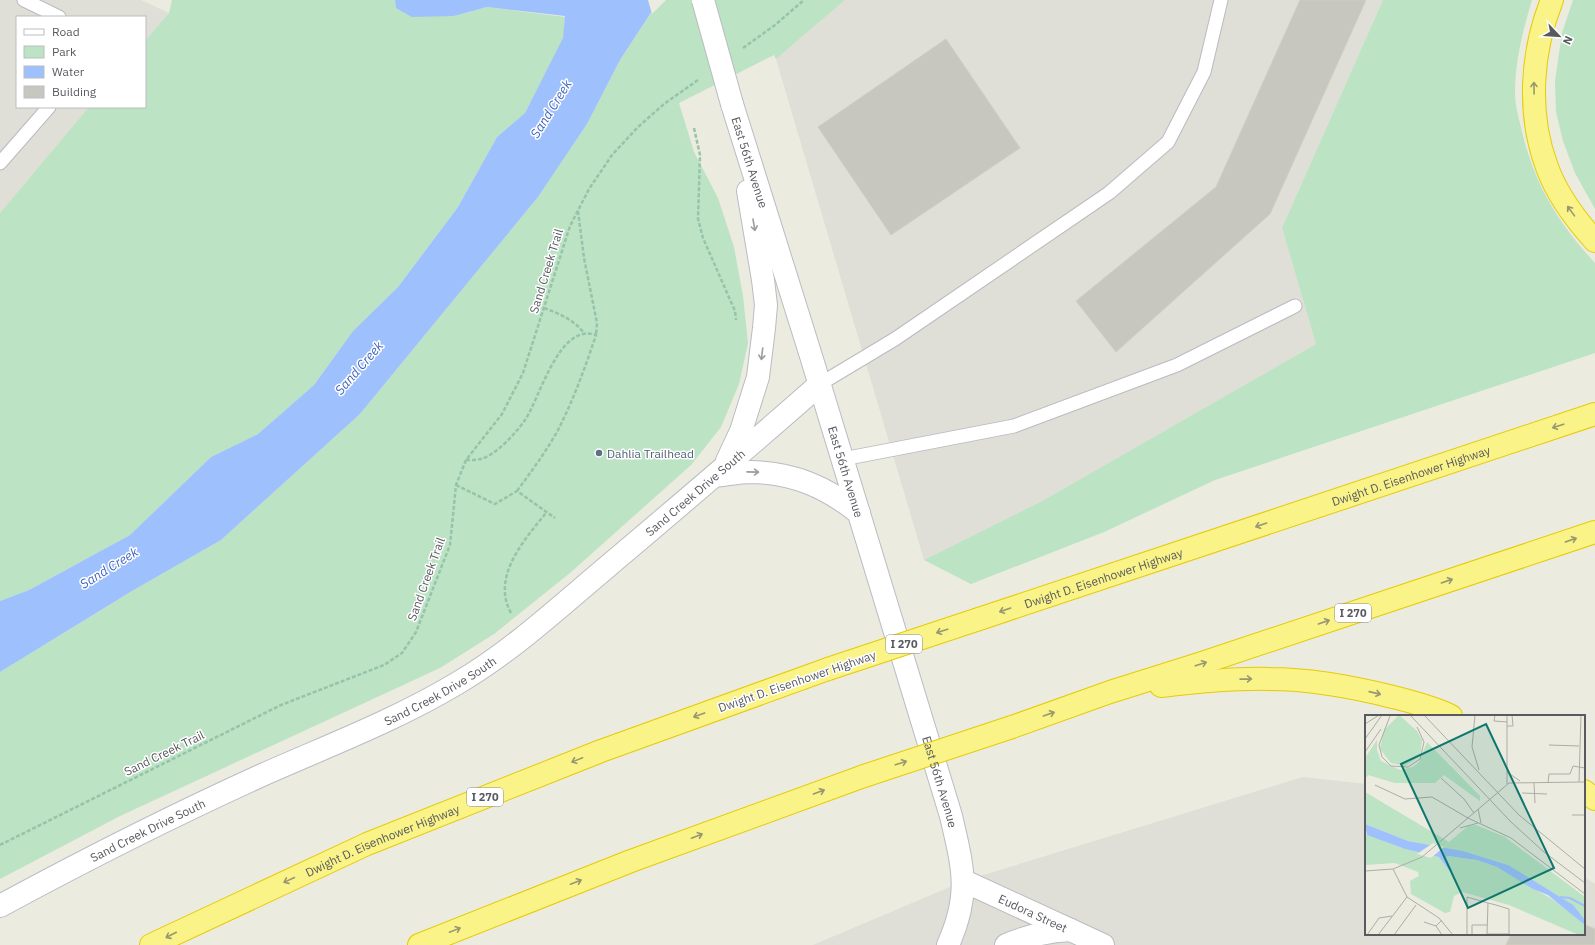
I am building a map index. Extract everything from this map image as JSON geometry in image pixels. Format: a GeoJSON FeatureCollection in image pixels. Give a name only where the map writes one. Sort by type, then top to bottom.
{"type":"FeatureCollection","features":[{"type":"Feature","properties":{"kind":"highway"},"geometry":{"type":"LineString","coordinates":[[1552,0],[1536,52],[1535,111],[1540,143],[1547,168],[1557,190],[1569,209],[1595,241]]}},
{"type":"Feature","properties":{"kind":"highway","name":"Dwight D. Eisenhower Highway"},"geometry":{"type":"LineString","coordinates":[[151,945],[367,844],[601,751],[828,669],[1595,414]]}},
{"type":"Feature","properties":{"kind":"highway","name":"I 270"},"geometry":{"type":"LineString","coordinates":[[419,945],[631,861],[864,776],[1110,692],[1595,532]]}},
{"type":"Feature","properties":{"kind":"highway"},"geometry":{"type":"LineString","coordinates":[[1110,692],[1232,679],[1308,681],[1379,694],[1414,703],[1448,715]]}},
{"type":"Feature","properties":{"kind":"highway"},"geometry":{"type":"LineString","coordinates":[[1585,792],[1595,799]]}},
{"type":"Feature","properties":{"kind":"main road","name":"East 56th Avenue"},"geometry":{"type":"LineString","coordinates":[[703,0],[732,104],[820,384],[951,816],[962,862],[964,881],[963,897],[958,918],[948,945]]}},
{"type":"Feature","properties":{"kind":"main road"},"geometry":{"type":"LineString","coordinates":[[732,104],[763,280],[766,305],[762,354],[758,377],[741,431],[719,472],[775,474],[802,479],[820,487],[859,513]]}},
{"type":"Feature","properties":{"kind":"main road","name":"Sand Creek Drive South"},"geometry":{"type":"LineString","coordinates":[[0,906],[79,864],[158,825],[256,778],[401,713],[456,685],[482,668],[526,635],[719,472],[820,384]]}},
{"type":"Feature","properties":{"kind":"main road","name":"Eudora Street"},"geometry":{"type":"LineString","coordinates":[[964,881],[1103,945]]}},
{"type":"Feature","properties":{"kind":"main road"},"geometry":{"type":"LineString","coordinates":[[1006,945],[1037,934],[1071,930]]}},
{"type":"Feature","properties":{"kind":"lane"},"geometry":{"type":"LineString","coordinates":[[24,0],[57,16]]}},
{"type":"Feature","properties":{"kind":"lane"},"geometry":{"type":"LineString","coordinates":[[820,384],[895,339],[1109,193],[1168,142],[1204,72],[1220,0]]}},
{"type":"Feature","properties":{"kind":"lane"},"geometry":{"type":"LineString","coordinates":[[0,163],[48,108]]}},
{"type":"Feature","properties":{"kind":"lane"},"geometry":{"type":"LineString","coordinates":[[843,459],[1014,426],[1177,365],[1295,306]]}},
{"type":"Feature","properties":{"kind":"path"},"geometry":{"type":"LineString","coordinates":[[738,52],[776,25],[804,0]]}},
{"type":"Feature","properties":{"kind":"path","name":"Sand Creek Trail"},"geometry":{"type":"LineString","coordinates":[[0,845],[281,705],[376,668],[402,653],[416,632],[450,545],[456,485],[466,460],[502,414],[523,373],[570,226],[589,189],[612,155],[638,127],[664,104],[701,78]]}},
{"type":"Feature","properties":{"kind":"path"},"geometry":{"type":"LineString","coordinates":[[694,128],[700,156],[698,219],[703,238],[735,311],[738,326]]}},
{"type":"Feature","properties":{"kind":"path"},"geometry":{"type":"LineString","coordinates":[[456,485],[495,504],[517,491],[538,463],[565,415],[580,381],[596,335],[597,324],[584,258],[578,211]]}},
{"type":"Feature","properties":{"kind":"path"},"geometry":{"type":"LineString","coordinates":[[544,308],[568,318],[579,326],[584,333]]}},
{"type":"Feature","properties":{"kind":"path"},"geometry":{"type":"LineString","coordinates":[[466,460],[483,458],[498,449],[512,436],[525,421],[534,405],[547,373],[559,352],[579,334],[590,332],[596,335]]}},
{"type":"Feature","properties":{"kind":"path"},"geometry":{"type":"LineString","coordinates":[[517,491],[555,518]]}},
{"type":"Feature","properties":{"kind":"path"},"geometry":{"type":"LineString","coordinates":[[513,616],[507,603],[505,587],[508,570],[527,537],[546,513]]}},
{"type":"Feature","properties":{"kind":"shaded area"},"geometry":{"type":"Polygon","coordinates":[[[0,0],[141,0],[169,13],[146,40],[146,16],[16,16],[16,108],[88,108],[0,213],[0,0]]]}},
{"type":"Feature","properties":{"kind":"shaded area"},"geometry":{"type":"Polygon","coordinates":[[[845,0],[1383,0],[1282,228],[1316,344],[1044,500],[924,560],[776,59],[845,0]]]}},
{"type":"Feature","properties":{"kind":"shaded area"},"geometry":{"type":"Polygon","coordinates":[[[1303,777],[1365,784],[1365,935],[1585,935],[1585,878],[1595,884],[1595,945],[813,945],[964,881],[1303,777]]]}},
{"type":"Feature","properties":{"kind":"green space"},"geometry":{"type":"Polygon","coordinates":[[[172,0],[395,0],[396,8],[454,16],[487,7],[565,17],[564,38],[525,113],[497,137],[458,207],[398,287],[353,331],[314,385],[258,434],[211,457],[130,535],[29,590],[0,601],[0,213],[88,108],[146,108],[146,40],[169,13],[172,0]]]}},
{"type":"Feature","properties":{"kind":"green space"},"geometry":{"type":"Polygon","coordinates":[[[664,0],[845,0],[776,59],[774,55],[679,103],[694,152],[718,198],[734,247],[743,296],[748,343],[739,384],[721,427],[691,465],[570,573],[494,634],[440,668],[120,816],[0,879],[0,672],[132,591],[221,540],[360,414],[538,197],[587,124],[620,60],[652,11],[664,0]]]}},
{"type":"Feature","properties":{"kind":"green space"},"geometry":{"type":"Polygon","coordinates":[[[1383,0],[1532,0],[1518,57],[1515,81],[1516,107],[1527,151],[1541,186],[1559,218],[1595,263],[1595,353],[1215,480],[1104,532],[971,584],[924,560],[1044,500],[1316,344],[1282,228],[1383,0]]]}},
{"type":"Feature","properties":{"kind":"green space"},"geometry":{"type":"Polygon","coordinates":[[[1573,0],[1595,0],[1595,209],[1575,173],[1563,141],[1556,112],[1555,81],[1562,33],[1573,0]]]}},
{"type":"Feature","properties":{"kind":"water","name":"Sand Creek"},"geometry":{"type":"Polygon","coordinates":[[[395,0],[664,0],[652,11],[620,60],[587,124],[538,197],[360,414],[221,540],[132,591],[0,672],[0,601],[29,590],[130,535],[211,457],[258,434],[314,385],[353,331],[398,287],[458,207],[497,137],[525,113],[563,38],[565,16],[487,7],[454,16],[412,17],[396,8],[395,0]]]}},
{"type":"Feature","properties":{"kind":"pier"},"geometry":{"type":"Polygon","coordinates":[[[648,0],[666,0],[652,14],[648,0]]]}},
{"type":"Feature","properties":{"kind":"building"},"geometry":{"type":"Polygon","coordinates":[[[1300,0],[1366,0],[1270,214],[1116,352],[1076,301],[1216,187],[1300,0]]]}},
{"type":"Feature","properties":{"kind":"building"},"geometry":{"type":"Polygon","coordinates":[[[946,39],[1020,148],[891,235],[818,127],[946,39]]]}},
{"type":"Feature","properties":{"kind":"building"},"geometry":{"type":"Polygon","coordinates":[[[1585,924],[1595,929],[1595,945],[1506,945],[1511,935],[1585,935],[1585,924]]]}},
{"type":"Feature","properties":{"kind":"place","name":"Dahlia Trailhead"},"geometry":{"type":"Point","coordinates":[599,453]}}]}
